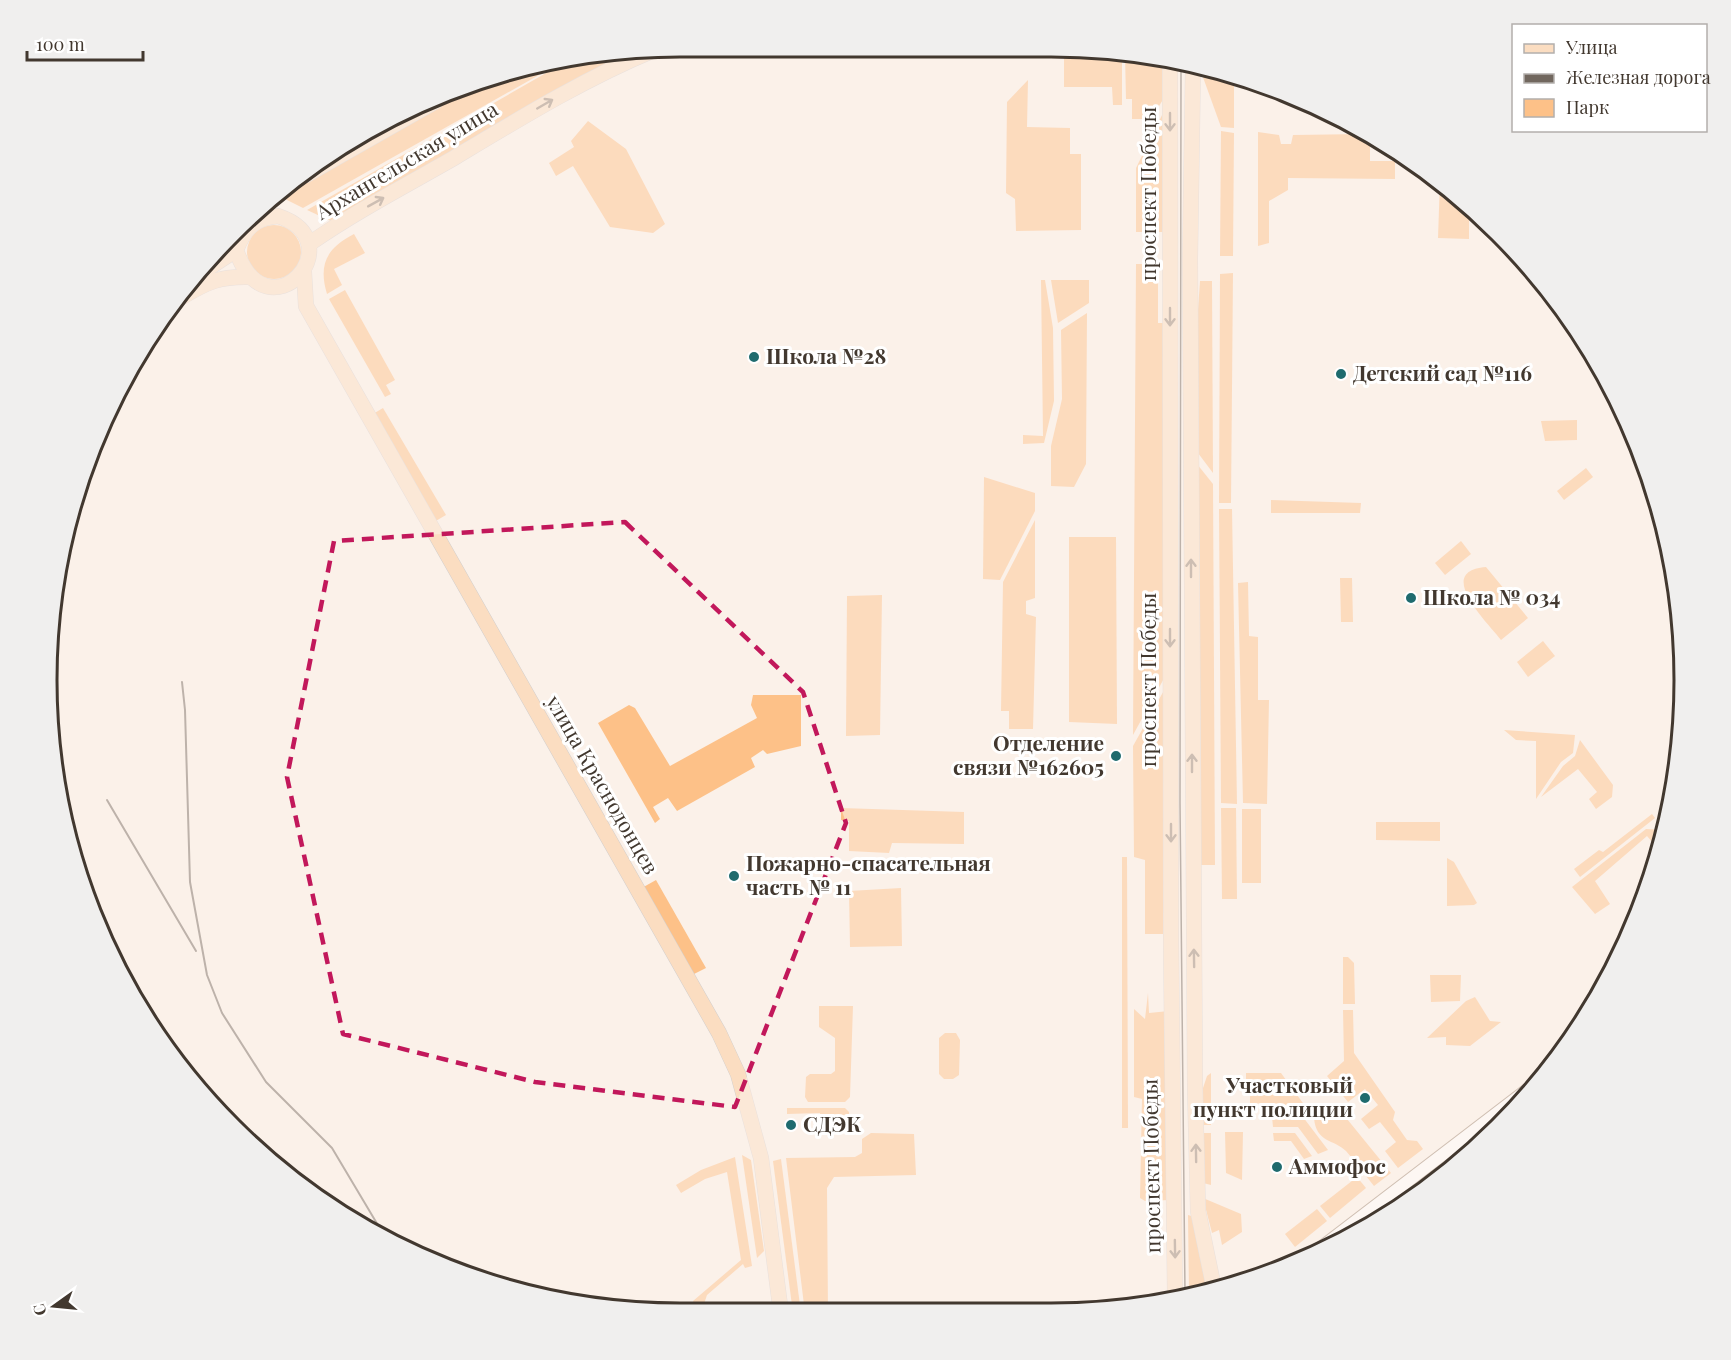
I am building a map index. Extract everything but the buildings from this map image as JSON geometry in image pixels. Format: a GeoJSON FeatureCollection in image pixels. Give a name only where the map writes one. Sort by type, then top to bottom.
{"type":"FeatureCollection","features":[{"type":"Feature","properties":{"kind":"main road","name":"Архангельская улица"},"geometry":{"type":"LineString","coordinates":[[309,244],[349,217],[547,104],[636,58]]}},
{"type":"Feature","properties":{"kind":"main road","name":"проспект Победы"},"geometry":{"type":"LineString","coordinates":[[1170,68],[1171,911],[1175,1291]]}},
{"type":"Feature","properties":{"kind":"main road","name":"проспект Победы"},"geometry":{"type":"LineString","coordinates":[[1193,74],[1190,260],[1197,1189],[1198,1211],[1213,1282]]}},
{"type":"Feature","properties":{"kind":"main road"},"geometry":{"type":"LineString","coordinates":[[268,213],[292,220],[303,231],[309,244],[309,259],[304,272],[295,281],[282,287],[269,287]]}},
{"type":"Feature","properties":{"kind":"main road"},"geometry":{"type":"LineString","coordinates":[[219,261],[236,250],[241,237]]}},
{"type":"Feature","properties":{"kind":"main road"},"geometry":{"type":"LineString","coordinates":[[236,250],[242,269],[249,277],[306,306]]}},
{"type":"Feature","properties":{"kind":"main road","name":"улица Краснодонцев"},"geometry":{"type":"LineString","coordinates":[[304,272],[306,306],[719,1033],[738,1074],[762,1158],[780,1303]]}},
{"type":"Feature","properties":{"kind":"main road"},"geometry":{"type":"LineString","coordinates":[[195,290],[227,276],[249,277]]}},
{"type":"Feature","properties":{"kind":"street"},"geometry":{"type":"LineString","coordinates":[[1345,1229],[1504,1107]]}},
{"type":"Feature","properties":{"kind":"highlighted area"},"geometry":{"type":"Polygon","coordinates":[[[625,522],[803,692],[846,823],[735,1107],[535,1082],[343,1034],[287,777],[334,541],[625,522]]]}},
{"type":"Feature","properties":{"kind":"green space"},"geometry":{"type":"Polygon","coordinates":[[[1064,57],[1122,61],[1122,105],[1113,105],[1112,87],[1064,87],[1064,57]]]}},
{"type":"Feature","properties":{"kind":"green space"},"geometry":{"type":"Polygon","coordinates":[[[624,59],[333,222],[307,210],[550,71],[624,59]]]}},
{"type":"Feature","properties":{"kind":"green space"},"geometry":{"type":"Polygon","coordinates":[[[1125,61],[1165,68],[1164,98],[1151,119],[1132,119],[1132,99],[1126,99],[1125,61]]]}},
{"type":"Feature","properties":{"kind":"green space"},"geometry":{"type":"Polygon","coordinates":[[[544,72],[303,208],[285,199],[315,176],[444,103],[480,90],[544,72]]]}},
{"type":"Feature","properties":{"kind":"green space"},"geometry":{"type":"Polygon","coordinates":[[[1202,76],[1234,85],[1234,128],[1221,127],[1202,76]]]}},
{"type":"Feature","properties":{"kind":"green space"},"geometry":{"type":"Polygon","coordinates":[[[1028,80],[1027,127],[1070,128],[1070,154],[1081,154],[1081,230],[1016,231],[1015,199],[1006,193],[1007,102],[1028,80]]]}},
{"type":"Feature","properties":{"kind":"green space"},"geometry":{"type":"Polygon","coordinates":[[[1165,109],[1167,232],[1136,232],[1136,168],[1165,109]]]}},
{"type":"Feature","properties":{"kind":"green space"},"geometry":{"type":"Polygon","coordinates":[[[588,121],[626,149],[665,224],[653,233],[610,227],[573,166],[556,176],[549,163],[574,147],[571,141],[588,121]]]}},
{"type":"Feature","properties":{"kind":"green space"},"geometry":{"type":"Polygon","coordinates":[[[1221,131],[1234,133],[1233,256],[1220,256],[1221,131]]]}},
{"type":"Feature","properties":{"kind":"green space"},"geometry":{"type":"Polygon","coordinates":[[[1258,132],[1279,135],[1281,144],[1291,144],[1293,135],[1352,134],[1370,145],[1370,161],[1395,161],[1395,179],[1288,178],[1288,190],[1269,201],[1269,243],[1258,246],[1258,132]]]}},
{"type":"Feature","properties":{"kind":"green space"},"geometry":{"type":"Polygon","coordinates":[[[1440,194],[1469,218],[1469,239],[1438,238],[1440,194]]]}},
{"type":"Feature","properties":{"kind":"green space"},"geometry":{"type":"Polygon","coordinates":[[[274,225],[293,233],[301,252],[293,271],[274,279],[255,271],[247,252],[255,233],[274,225]]]}},
{"type":"Feature","properties":{"kind":"green space"},"geometry":{"type":"Polygon","coordinates":[[[354,234],[365,253],[334,269],[342,285],[327,294],[324,283],[324,266],[327,258],[337,245],[354,234]]]}},
{"type":"Feature","properties":{"kind":"green space"},"geometry":{"type":"Polygon","coordinates":[[[1136,264],[1158,264],[1158,323],[1165,323],[1167,673],[1133,735],[1136,264]]]}},
{"type":"Feature","properties":{"kind":"green space"},"geometry":{"type":"Polygon","coordinates":[[[1233,273],[1231,503],[1219,503],[1220,274],[1233,273]]]}},
{"type":"Feature","properties":{"kind":"green space"},"geometry":{"type":"Polygon","coordinates":[[[1041,280],[1045,280],[1053,328],[1054,401],[1044,443],[1023,444],[1023,435],[1043,436],[1041,280]]]}},
{"type":"Feature","properties":{"kind":"green space"},"geometry":{"type":"Polygon","coordinates":[[[1051,280],[1089,280],[1089,303],[1058,323],[1051,280]]]}},
{"type":"Feature","properties":{"kind":"green space"},"geometry":{"type":"Polygon","coordinates":[[[1200,281],[1212,281],[1213,473],[1198,453],[1197,324],[1200,281]]]}},
{"type":"Feature","properties":{"kind":"green space"},"geometry":{"type":"Polygon","coordinates":[[[345,290],[395,380],[386,385],[391,394],[385,397],[329,299],[345,290]]]}},
{"type":"Feature","properties":{"kind":"green space"},"geometry":{"type":"Polygon","coordinates":[[[1087,313],[1086,464],[1074,487],[1051,486],[1051,446],[1062,399],[1061,330],[1087,313]]]}},
{"type":"Feature","properties":{"kind":"green space"},"geometry":{"type":"Polygon","coordinates":[[[383,408],[446,515],[434,522],[373,414],[383,408]]]}},
{"type":"Feature","properties":{"kind":"green space"},"geometry":{"type":"Polygon","coordinates":[[[1577,420],[1577,440],[1545,441],[1541,421],[1577,420]]]}},
{"type":"Feature","properties":{"kind":"green space"},"geometry":{"type":"Polygon","coordinates":[[[1197,464],[1213,484],[1215,865],[1199,865],[1197,464]]]}},
{"type":"Feature","properties":{"kind":"green space"},"geometry":{"type":"Polygon","coordinates":[[[1586,468],[1593,477],[1564,500],[1557,491],[1586,468]]]}},
{"type":"Feature","properties":{"kind":"green space"},"geometry":{"type":"Polygon","coordinates":[[[984,477],[1035,493],[1035,511],[1000,580],[983,579],[984,477]]]}},
{"type":"Feature","properties":{"kind":"green space"},"geometry":{"type":"Polygon","coordinates":[[[1271,500],[1361,503],[1360,513],[1271,513],[1271,500]]]}},
{"type":"Feature","properties":{"kind":"green space"},"geometry":{"type":"Polygon","coordinates":[[[1219,509],[1232,509],[1237,804],[1221,803],[1219,509]]]}},
{"type":"Feature","properties":{"kind":"green space"},"geometry":{"type":"Polygon","coordinates":[[[1035,520],[1035,598],[1026,601],[1026,614],[1036,617],[1033,729],[1009,729],[1009,711],[1001,711],[1003,582],[1035,520]]]}},
{"type":"Feature","properties":{"kind":"green space"},"geometry":{"type":"Polygon","coordinates":[[[1069,537],[1116,537],[1117,724],[1069,722],[1069,537]]]}},
{"type":"Feature","properties":{"kind":"green space"},"geometry":{"type":"Polygon","coordinates":[[[1461,541],[1471,554],[1445,575],[1435,563],[1461,541]]]}},
{"type":"Feature","properties":{"kind":"green space"},"geometry":{"type":"Polygon","coordinates":[[[1486,567],[1528,618],[1501,640],[1476,610],[1464,587],[1464,578],[1471,571],[1486,567]]]}},
{"type":"Feature","properties":{"kind":"green space"},"geometry":{"type":"Polygon","coordinates":[[[1340,578],[1352,578],[1353,622],[1341,622],[1340,578]]]}},
{"type":"Feature","properties":{"kind":"green space"},"geometry":{"type":"Polygon","coordinates":[[[1248,582],[1249,636],[1258,637],[1258,700],[1269,700],[1267,804],[1243,803],[1238,583],[1248,582]]]}},
{"type":"Feature","properties":{"kind":"green space"},"geometry":{"type":"Polygon","coordinates":[[[882,595],[880,735],[846,736],[847,596],[882,595]]]}},
{"type":"Feature","properties":{"kind":"green space"},"geometry":{"type":"Polygon","coordinates":[[[1543,641],[1555,656],[1528,677],[1517,662],[1543,641]]]}},
{"type":"Feature","properties":{"kind":"green space"},"geometry":{"type":"Polygon","coordinates":[[[1167,685],[1168,934],[1145,934],[1145,860],[1134,857],[1133,746],[1167,685]]]}},
{"type":"Feature","properties":{"kind":"green space"},"geometry":{"type":"Polygon","coordinates":[[[753,695],[801,695],[801,746],[767,754],[763,750],[751,758],[755,767],[677,811],[668,798],[653,807],[660,819],[655,823],[598,723],[629,705],[635,708],[670,766],[757,718],[751,705],[753,695]]]}},
{"type":"Feature","properties":{"kind":"green space"},"geometry":{"type":"Polygon","coordinates":[[[1504,730],[1575,735],[1573,753],[1561,762],[1536,799],[1536,741],[1516,740],[1504,730]]]}},
{"type":"Feature","properties":{"kind":"green space"},"geometry":{"type":"Polygon","coordinates":[[[1580,740],[1613,785],[1612,797],[1596,809],[1589,799],[1597,792],[1578,769],[1541,797],[1563,766],[1575,756],[1580,740]]]}},
{"type":"Feature","properties":{"kind":"green space"},"geometry":{"type":"Polygon","coordinates":[[[841,808],[964,812],[964,844],[892,843],[889,853],[849,851],[849,821],[841,820],[841,808]]]}},
{"type":"Feature","properties":{"kind":"green space"},"geometry":{"type":"Polygon","coordinates":[[[1221,808],[1236,808],[1237,899],[1222,899],[1221,808]]]}},
{"type":"Feature","properties":{"kind":"green space"},"geometry":{"type":"Polygon","coordinates":[[[1242,809],[1261,809],[1261,883],[1242,883],[1242,809]]]}},
{"type":"Feature","properties":{"kind":"green space"},"geometry":{"type":"Polygon","coordinates":[[[1652,814],[1655,818],[1580,877],[1574,869],[1599,850],[1603,852],[1652,814]]]}},
{"type":"Feature","properties":{"kind":"green space"},"geometry":{"type":"Polygon","coordinates":[[[1376,822],[1440,822],[1440,841],[1376,840],[1376,822]]]}},
{"type":"Feature","properties":{"kind":"green space"},"geometry":{"type":"Polygon","coordinates":[[[1646,829],[1656,830],[1653,842],[1647,836],[1595,881],[1610,904],[1595,914],[1572,887],[1646,829]]]}},
{"type":"Feature","properties":{"kind":"green space"},"geometry":{"type":"Polygon","coordinates":[[[1122,857],[1127,857],[1128,1128],[1122,1128],[1122,857]]]}},
{"type":"Feature","properties":{"kind":"green space"},"geometry":{"type":"Polygon","coordinates":[[[1447,858],[1454,862],[1477,903],[1474,905],[1447,906],[1447,858]]]}},
{"type":"Feature","properties":{"kind":"green space"},"geometry":{"type":"Polygon","coordinates":[[[656,880],[706,968],[690,976],[640,889],[656,880]]]}},
{"type":"Feature","properties":{"kind":"green space"},"geometry":{"type":"Polygon","coordinates":[[[901,888],[902,946],[850,947],[849,891],[901,888]]]}},
{"type":"Feature","properties":{"kind":"green space"},"geometry":{"type":"Polygon","coordinates":[[[1343,957],[1348,957],[1354,963],[1355,1004],[1343,1004],[1343,957]]]}},
{"type":"Feature","properties":{"kind":"green space"},"geometry":{"type":"Polygon","coordinates":[[[1430,975],[1461,975],[1460,1001],[1431,1002],[1430,975]]]}},
{"type":"Feature","properties":{"kind":"green space"},"geometry":{"type":"Polygon","coordinates":[[[1148,993],[1149,1013],[1169,1011],[1170,1200],[1145,1201],[1140,1198],[1142,1099],[1134,1097],[1134,1009],[1145,1019],[1148,993]]]}},
{"type":"Feature","properties":{"kind":"green space"},"geometry":{"type":"Polygon","coordinates":[[[1475,997],[1490,1021],[1501,1022],[1470,1046],[1446,1045],[1446,1037],[1427,1038],[1466,1001],[1475,997]]]}},
{"type":"Feature","properties":{"kind":"green space"},"geometry":{"type":"Polygon","coordinates":[[[819,1006],[853,1006],[850,1097],[845,1102],[808,1102],[805,1097],[806,1077],[810,1074],[831,1074],[835,1071],[835,1038],[819,1027],[819,1006]]]}},
{"type":"Feature","properties":{"kind":"green space"},"geometry":{"type":"Polygon","coordinates":[[[1343,1010],[1353,1010],[1354,1053],[1395,1112],[1393,1120],[1407,1140],[1417,1141],[1423,1149],[1398,1168],[1385,1151],[1396,1142],[1380,1122],[1369,1129],[1361,1119],[1378,1105],[1365,1089],[1348,1102],[1327,1076],[1344,1061],[1343,1010]]]}},
{"type":"Feature","properties":{"kind":"green space"},"geometry":{"type":"Polygon","coordinates":[[[945,1033],[956,1033],[960,1040],[959,1075],[953,1079],[944,1079],[939,1074],[939,1038],[945,1033]]]}},
{"type":"Feature","properties":{"kind":"green space"},"geometry":{"type":"Polygon","coordinates":[[[1211,1073],[1211,1125],[1203,1125],[1202,1091],[1207,1076],[1211,1073]]]}},
{"type":"Feature","properties":{"kind":"green space"},"geometry":{"type":"Polygon","coordinates":[[[1246,1073],[1281,1073],[1308,1110],[1303,1113],[1276,1112],[1272,1104],[1250,1103],[1250,1091],[1246,1090],[1246,1073]]]}},
{"type":"Feature","properties":{"kind":"green space"},"geometry":{"type":"Polygon","coordinates":[[[1334,1103],[1391,1173],[1374,1186],[1346,1151],[1322,1136],[1315,1126],[1314,1118],[1334,1103]]]}},
{"type":"Feature","properties":{"kind":"green space"},"geometry":{"type":"Polygon","coordinates":[[[787,1108],[845,1108],[849,1112],[849,1125],[821,1126],[820,1113],[787,1114],[787,1108]]]}},
{"type":"Feature","properties":{"kind":"green space"},"geometry":{"type":"Polygon","coordinates":[[[1272,1117],[1303,1117],[1328,1150],[1318,1154],[1298,1127],[1273,1127],[1272,1117]]]}},
{"type":"Feature","properties":{"kind":"green space"},"geometry":{"type":"Polygon","coordinates":[[[1225,1132],[1243,1132],[1242,1180],[1226,1173],[1225,1132]]]}},
{"type":"Feature","properties":{"kind":"green space"},"geometry":{"type":"Polygon","coordinates":[[[871,1133],[914,1134],[916,1175],[834,1177],[827,1188],[828,1303],[804,1303],[786,1158],[855,1157],[862,1153],[862,1139],[871,1133]]]}},
{"type":"Feature","properties":{"kind":"green space"},"geometry":{"type":"Polygon","coordinates":[[[1203,1133],[1211,1133],[1211,1185],[1203,1183],[1203,1133]]]}},
{"type":"Feature","properties":{"kind":"green space"},"geometry":{"type":"Polygon","coordinates":[[[1273,1133],[1295,1133],[1312,1156],[1304,1159],[1291,1141],[1274,1141],[1273,1133]]]}},
{"type":"Feature","properties":{"kind":"green space"},"geometry":{"type":"Polygon","coordinates":[[[742,1155],[751,1160],[764,1251],[757,1258],[742,1155]]]}},
{"type":"Feature","properties":{"kind":"green space"},"geometry":{"type":"Polygon","coordinates":[[[735,1157],[752,1266],[745,1268],[743,1264],[707,1295],[704,1303],[694,1303],[693,1301],[741,1260],[727,1172],[705,1179],[681,1193],[676,1185],[701,1170],[735,1157]]]}},
{"type":"Feature","properties":{"kind":"green space"},"geometry":{"type":"Polygon","coordinates":[[[781,1159],[800,1303],[792,1303],[773,1161],[781,1159]]]}},
{"type":"Feature","properties":{"kind":"green space"},"geometry":{"type":"Polygon","coordinates":[[[1357,1177],[1366,1188],[1330,1218],[1320,1206],[1357,1177]]]}},
{"type":"Feature","properties":{"kind":"green space"},"geometry":{"type":"Polygon","coordinates":[[[1203,1198],[1241,1214],[1242,1232],[1222,1245],[1219,1230],[1212,1233],[1203,1198]]]}},
{"type":"Feature","properties":{"kind":"green space"},"geometry":{"type":"Polygon","coordinates":[[[1317,1209],[1327,1221],[1295,1247],[1285,1234],[1317,1209]]]}},
{"type":"Feature","properties":{"kind":"green space"},"geometry":{"type":"Polygon","coordinates":[[[1188,1215],[1195,1217],[1210,1283],[1189,1287],[1188,1215]]]}},
{"type":"Feature","properties":{"kind":"tram line"},"geometry":{"type":"LineString","coordinates":[[1181,71],[1180,803],[1185,1288]]}},
{"type":"Feature","properties":{"kind":"railway"},"geometry":{"type":"LineString","coordinates":[[182,682],[185,710],[190,882],[207,975],[222,1013],[266,1082],[332,1148],[378,1225]]}},
{"type":"Feature","properties":{"kind":"railway"},"geometry":{"type":"LineString","coordinates":[[107,800],[196,951]]}},
{"type":"Feature","properties":{"kind":"place","name":"Школа №28"},"geometry":{"type":"Point","coordinates":[754,357]}},
{"type":"Feature","properties":{"kind":"place","name":"Детский сад №116"},"geometry":{"type":"Point","coordinates":[1341,374]}},
{"type":"Feature","properties":{"kind":"place","name":"Школа № 034"},"geometry":{"type":"Point","coordinates":[1411,598]}},
{"type":"Feature","properties":{"kind":"place","name":"Отделение связи №162605"},"geometry":{"type":"Point","coordinates":[1116,756]}},
{"type":"Feature","properties":{"kind":"place","name":"Пожарно-спасательная часть № 11"},"geometry":{"type":"Point","coordinates":[734,876]}},
{"type":"Feature","properties":{"kind":"place","name":"Участковый пункт полиции"},"geometry":{"type":"Point","coordinates":[1365,1098]}},
{"type":"Feature","properties":{"kind":"place","name":"СДЭК"},"geometry":{"type":"Point","coordinates":[791,1125]}},
{"type":"Feature","properties":{"kind":"place","name":"Аммофос"},"geometry":{"type":"Point","coordinates":[1277,1167]}}]}
